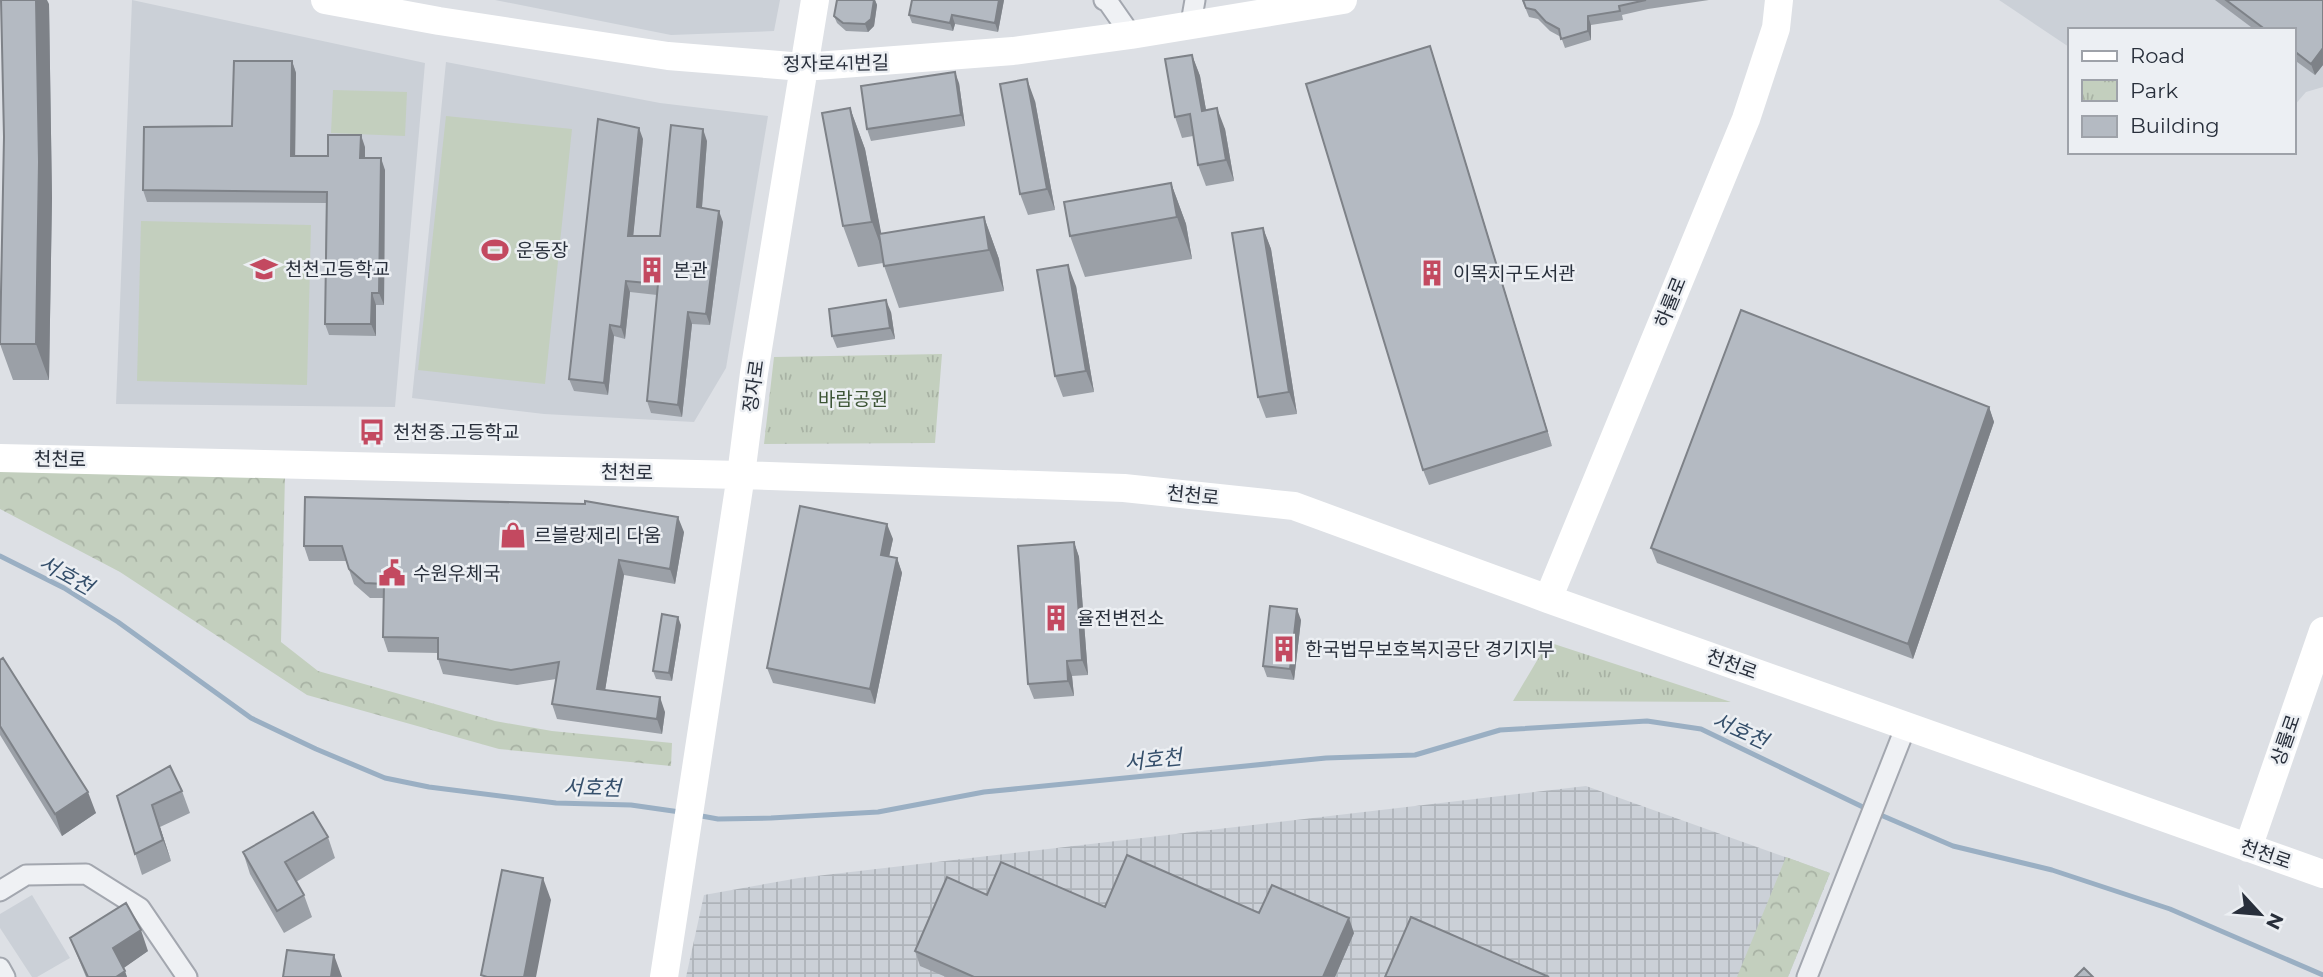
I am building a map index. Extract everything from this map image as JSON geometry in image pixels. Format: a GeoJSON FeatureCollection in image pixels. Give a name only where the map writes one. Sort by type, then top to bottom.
{"type":"FeatureCollection","features":[{"type":"Feature","properties":{"kind":"street","name":"정자로41번길"},"geometry":{"type":"LineString","coordinates":[[325,0],[408,7],[439,21],[668,56],[803,67],[898,62],[1013,51],[1131,35],[1193,12],[1343,0]]}},
{"type":"Feature","properties":{"kind":"street","name":"정자로"},"geometry":{"type":"LineString","coordinates":[[664,977],[741,475],[754,373],[816,0]]}},
{"type":"Feature","properties":{"kind":"street"},"geometry":{"type":"LineString","coordinates":[[1104,0],[1131,35]]}},
{"type":"Feature","properties":{"kind":"street","name":"하률로"},"geometry":{"type":"LineString","coordinates":[[1548,599],[1746,119],[1776,29],[1779,0]]}},
{"type":"Feature","properties":{"kind":"street","name":"천천로"},"geometry":{"type":"LineString","coordinates":[[0,458],[741,475],[1124,488],[1294,506],[2323,874]]}},
{"type":"Feature","properties":{"kind":"street","name":"상률로"},"geometry":{"type":"LineString","coordinates":[[2248,848],[2323,631]]}},
{"type":"Feature","properties":{"kind":"street"},"geometry":{"type":"LineString","coordinates":[[1808,977],[1906,726]]}},
{"type":"Feature","properties":{"kind":"street"},"geometry":{"type":"LineString","coordinates":[[0,891],[26,875],[86,874],[140,908],[187,977]]}},
{"type":"Feature","properties":{"kind":"street"},"geometry":{"type":"LineString","coordinates":[[0,968],[5,977]]}},
{"type":"Feature","properties":{"kind":"shaded area","name":"천천고등학교"},"geometry":{"type":"Polygon","coordinates":[[[132,0],[425,63],[395,407],[116,404],[132,0]]]}},
{"type":"Feature","properties":{"kind":"shaded area"},"geometry":{"type":"Polygon","coordinates":[[[495,0],[780,0],[774,31],[671,35],[495,0]]]}},
{"type":"Feature","properties":{"kind":"shaded area"},"geometry":{"type":"Polygon","coordinates":[[[1999,0],[2323,0],[2323,87],[2306,92],[2295,105],[2295,28],[2068,28],[2068,46],[1999,0]]]}},
{"type":"Feature","properties":{"kind":"shaded area"},"geometry":{"type":"Polygon","coordinates":[[[446,62],[660,103],[768,116],[726,368],[694,422],[544,414],[412,398],[446,62]]]}},
{"type":"Feature","properties":{"kind":"shaded area"},"geometry":{"type":"Polygon","coordinates":[[[1586,786],[1830,873],[1788,977],[686,977],[704,895],[799,878],[1586,786]]]}},
{"type":"Feature","properties":{"kind":"shaded area"},"geometry":{"type":"Polygon","coordinates":[[[32,895],[70,958],[37,977],[32,977],[0,928],[0,914],[32,895]]]}},
{"type":"Feature","properties":{"kind":"green space"},"geometry":{"type":"Polygon","coordinates":[[[333,90],[407,92],[405,136],[331,133],[333,90]]]}},
{"type":"Feature","properties":{"kind":"green space","name":"운동장"},"geometry":{"type":"Polygon","coordinates":[[[446,116],[572,129],[545,384],[418,370],[446,116]]]}},
{"type":"Feature","properties":{"kind":"green space"},"geometry":{"type":"Polygon","coordinates":[[[141,221],[311,225],[307,385],[137,381],[141,221]]]}},
{"type":"Feature","properties":{"kind":"green space","name":"바람공원"},"geometry":{"type":"Polygon","coordinates":[[[942,354],[935,443],[764,444],[774,357],[942,354]]]}},
{"type":"Feature","properties":{"kind":"green space"},"geometry":{"type":"Polygon","coordinates":[[[0,468],[285,476],[281,642],[318,671],[495,721],[552,731],[672,743],[671,766],[499,749],[307,695],[120,572],[0,509],[0,468]]]}},
{"type":"Feature","properties":{"kind":"green space"},"geometry":{"type":"Polygon","coordinates":[[[1548,642],[1731,702],[1513,701],[1548,642]]]}},
{"type":"Feature","properties":{"kind":"green space"},"geometry":{"type":"Polygon","coordinates":[[[1786,857],[1830,873],[1788,977],[1737,977],[1786,857]]]}},
{"type":"Feature","properties":{"kind":"building"},"geometry":{"type":"Polygon","coordinates":[[[1,0],[36,0],[39,162],[36,344],[0,344],[4,137],[1,0]]]}},
{"type":"Feature","properties":{"kind":"building"},"geometry":{"type":"Polygon","coordinates":[[[837,0],[874,0],[871,19],[865,24],[843,23],[834,16],[837,0]]]}},
{"type":"Feature","properties":{"kind":"building"},"geometry":{"type":"Polygon","coordinates":[[[912,0],[999,0],[995,23],[952,15],[950,23],[909,15],[912,0]]]}},
{"type":"Feature","properties":{"kind":"building"},"geometry":{"type":"Polygon","coordinates":[[[1523,0],[1646,0],[1619,6],[1620,11],[1588,16],[1588,31],[1561,39],[1559,29],[1546,22],[1535,10],[1526,8],[1523,0]]]}},
{"type":"Feature","properties":{"kind":"building"},"geometry":{"type":"Polygon","coordinates":[[[2226,0],[2323,0],[2323,48],[2311,64],[2295,52],[2295,28],[2263,28],[2226,0]]]}},
{"type":"Feature","properties":{"kind":"building","name":"이목지구도서관"},"geometry":{"type":"Polygon","coordinates":[[[1430,46],[1547,431],[1423,470],[1306,84],[1430,46]]]}},
{"type":"Feature","properties":{"kind":"building"},"geometry":{"type":"Polygon","coordinates":[[[1192,55],[1202,111],[1217,108],[1226,160],[1198,165],[1190,114],[1175,117],[1165,59],[1192,55]]]}},
{"type":"Feature","properties":{"kind":"building"},"geometry":{"type":"Polygon","coordinates":[[[234,61],[292,61],[291,156],[328,156],[328,135],[361,135],[360,158],[381,158],[379,293],[372,293],[371,324],[325,324],[327,192],[143,190],[144,127],[232,126],[234,61]]]}},
{"type":"Feature","properties":{"kind":"building"},"geometry":{"type":"Polygon","coordinates":[[[955,72],[961,115],[867,129],[861,86],[955,72]]]}},
{"type":"Feature","properties":{"kind":"building"},"geometry":{"type":"Polygon","coordinates":[[[1027,79],[1047,189],[1020,194],[1000,84],[1027,79]]]}},
{"type":"Feature","properties":{"kind":"building"},"geometry":{"type":"Polygon","coordinates":[[[850,108],[872,222],[843,226],[822,113],[850,108]]]}},
{"type":"Feature","properties":{"kind":"building","name":"본관"},"geometry":{"type":"Polygon","coordinates":[[[598,119],[639,128],[628,236],[660,236],[671,125],[703,129],[697,207],[719,211],[706,314],[688,312],[678,405],[647,401],[658,284],[626,281],[621,327],[610,325],[604,383],[569,379],[598,119]]]}},
{"type":"Feature","properties":{"kind":"building"},"geometry":{"type":"Polygon","coordinates":[[[1171,183],[1177,217],[1070,236],[1064,202],[1171,183]]]}},
{"type":"Feature","properties":{"kind":"building"},"geometry":{"type":"Polygon","coordinates":[[[984,217],[989,250],[884,266],[879,234],[984,217]]]}},
{"type":"Feature","properties":{"kind":"building"},"geometry":{"type":"Polygon","coordinates":[[[1263,228],[1289,392],[1258,397],[1232,233],[1263,228]]]}},
{"type":"Feature","properties":{"kind":"building"},"geometry":{"type":"Polygon","coordinates":[[[1068,265],[1086,371],[1055,376],[1037,270],[1068,265]]]}},
{"type":"Feature","properties":{"kind":"building"},"geometry":{"type":"Polygon","coordinates":[[[886,300],[890,328],[832,336],[829,309],[886,300]]]}},
{"type":"Feature","properties":{"kind":"building"},"geometry":{"type":"Polygon","coordinates":[[[1741,310],[1989,407],[1908,644],[1651,548],[1741,310]]]}},
{"type":"Feature","properties":{"kind":"building"},"geometry":{"type":"Polygon","coordinates":[[[305,497],[585,504],[585,501],[678,517],[670,569],[619,560],[597,689],[660,697],[657,719],[552,704],[559,662],[511,670],[438,659],[438,638],[383,637],[384,584],[365,583],[349,569],[342,546],[304,546],[305,497]]]}},
{"type":"Feature","properties":{"kind":"building"},"geometry":{"type":"Polygon","coordinates":[[[800,506],[887,524],[881,555],[897,558],[870,689],[767,668],[800,506]]]}},
{"type":"Feature","properties":{"kind":"building","name":"율전변전소"},"geometry":{"type":"Polygon","coordinates":[[[1074,542],[1082,660],[1067,661],[1068,681],[1028,684],[1018,546],[1074,542]]]}},
{"type":"Feature","properties":{"kind":"building","name":"한국법무보호복지공단 경기지부"},"geometry":{"type":"Polygon","coordinates":[[[1270,606],[1297,609],[1290,669],[1263,666],[1270,606]]]}},
{"type":"Feature","properties":{"kind":"building"},"geometry":{"type":"Polygon","coordinates":[[[662,614],[678,617],[669,673],[653,671],[662,614]]]}},
{"type":"Feature","properties":{"kind":"building"},"geometry":{"type":"Polygon","coordinates":[[[3,658],[88,792],[55,814],[0,726],[0,660],[3,658]]]}},
{"type":"Feature","properties":{"kind":"building"},"geometry":{"type":"Polygon","coordinates":[[[170,766],[182,791],[152,805],[163,840],[135,854],[117,796],[170,766]]]}},
{"type":"Feature","properties":{"kind":"building"},"geometry":{"type":"Polygon","coordinates":[[[313,812],[328,837],[285,862],[304,895],[277,911],[243,852],[313,812]]]}},
{"type":"Feature","properties":{"kind":"building"},"geometry":{"type":"Polygon","coordinates":[[[1127,855],[1259,913],[1272,885],[1349,918],[1323,977],[974,977],[915,951],[947,877],[987,895],[1001,862],[1105,907],[1127,855]]]}},
{"type":"Feature","properties":{"kind":"building"},"geometry":{"type":"Polygon","coordinates":[[[502,870],[543,878],[524,977],[481,975],[502,870]]]}},
{"type":"Feature","properties":{"kind":"building"},"geometry":{"type":"Polygon","coordinates":[[[126,903],[141,930],[113,948],[125,971],[116,977],[88,977],[70,938],[126,903]]]}},
{"type":"Feature","properties":{"kind":"building"},"geometry":{"type":"Polygon","coordinates":[[[1411,917],[1549,977],[1385,977],[1411,917]]]}},
{"type":"Feature","properties":{"kind":"building"},"geometry":{"type":"Polygon","coordinates":[[[287,950],[334,955],[331,977],[283,977],[287,950]]]}},
{"type":"Feature","properties":{"kind":"building"},"geometry":{"type":"Polygon","coordinates":[[[2084,968],[2093,977],[2075,977],[2084,968]]]}},
{"type":"Feature","properties":{"kind":"waterway","name":"서호천"},"geometry":{"type":"LineString","coordinates":[[0,556],[64,588],[118,622],[251,718],[385,778],[429,787],[556,803],[631,805],[680,812]]}},
{"type":"Feature","properties":{"kind":"waterway","name":"서호천"},"geometry":{"type":"LineString","coordinates":[[696,815],[718,819],[878,812],[984,792],[1326,758],[1415,755],[1500,730],[1647,721],[1701,729],[1867,809]]}},
{"type":"Feature","properties":{"kind":"waterway","name":"서호천"},"geometry":{"type":"LineString","coordinates":[[1876,813],[1953,846],[2052,870],[2170,909],[2323,975]]}},
{"type":"Feature","properties":{"kind":"place","name":"운동장"},"geometry":{"type":"Point","coordinates":[495,250]}},
{"type":"Feature","properties":{"kind":"place","name":"천천고등학교"},"geometry":{"type":"Point","coordinates":[264,269]}},
{"type":"Feature","properties":{"kind":"place","name":"본관"},"geometry":{"type":"Point","coordinates":[652,270]}},
{"type":"Feature","properties":{"kind":"place","name":"이목지구도서관"},"geometry":{"type":"Point","coordinates":[1432,273]}},
{"type":"Feature","properties":{"kind":"place","name":"천천중.고등학교"},"geometry":{"type":"Point","coordinates":[372,432]}},
{"type":"Feature","properties":{"kind":"place","name":"르블랑제리 다움"},"geometry":{"type":"Point","coordinates":[513,535]}},
{"type":"Feature","properties":{"kind":"place","name":"수원우체국"},"geometry":{"type":"Point","coordinates":[392,573]}},
{"type":"Feature","properties":{"kind":"place","name":"율전변전소"},"geometry":{"type":"Point","coordinates":[1056,618]}},
{"type":"Feature","properties":{"kind":"place","name":"한국법무보호복지공단 경기지부"},"geometry":{"type":"Point","coordinates":[1284,649]}}]}
